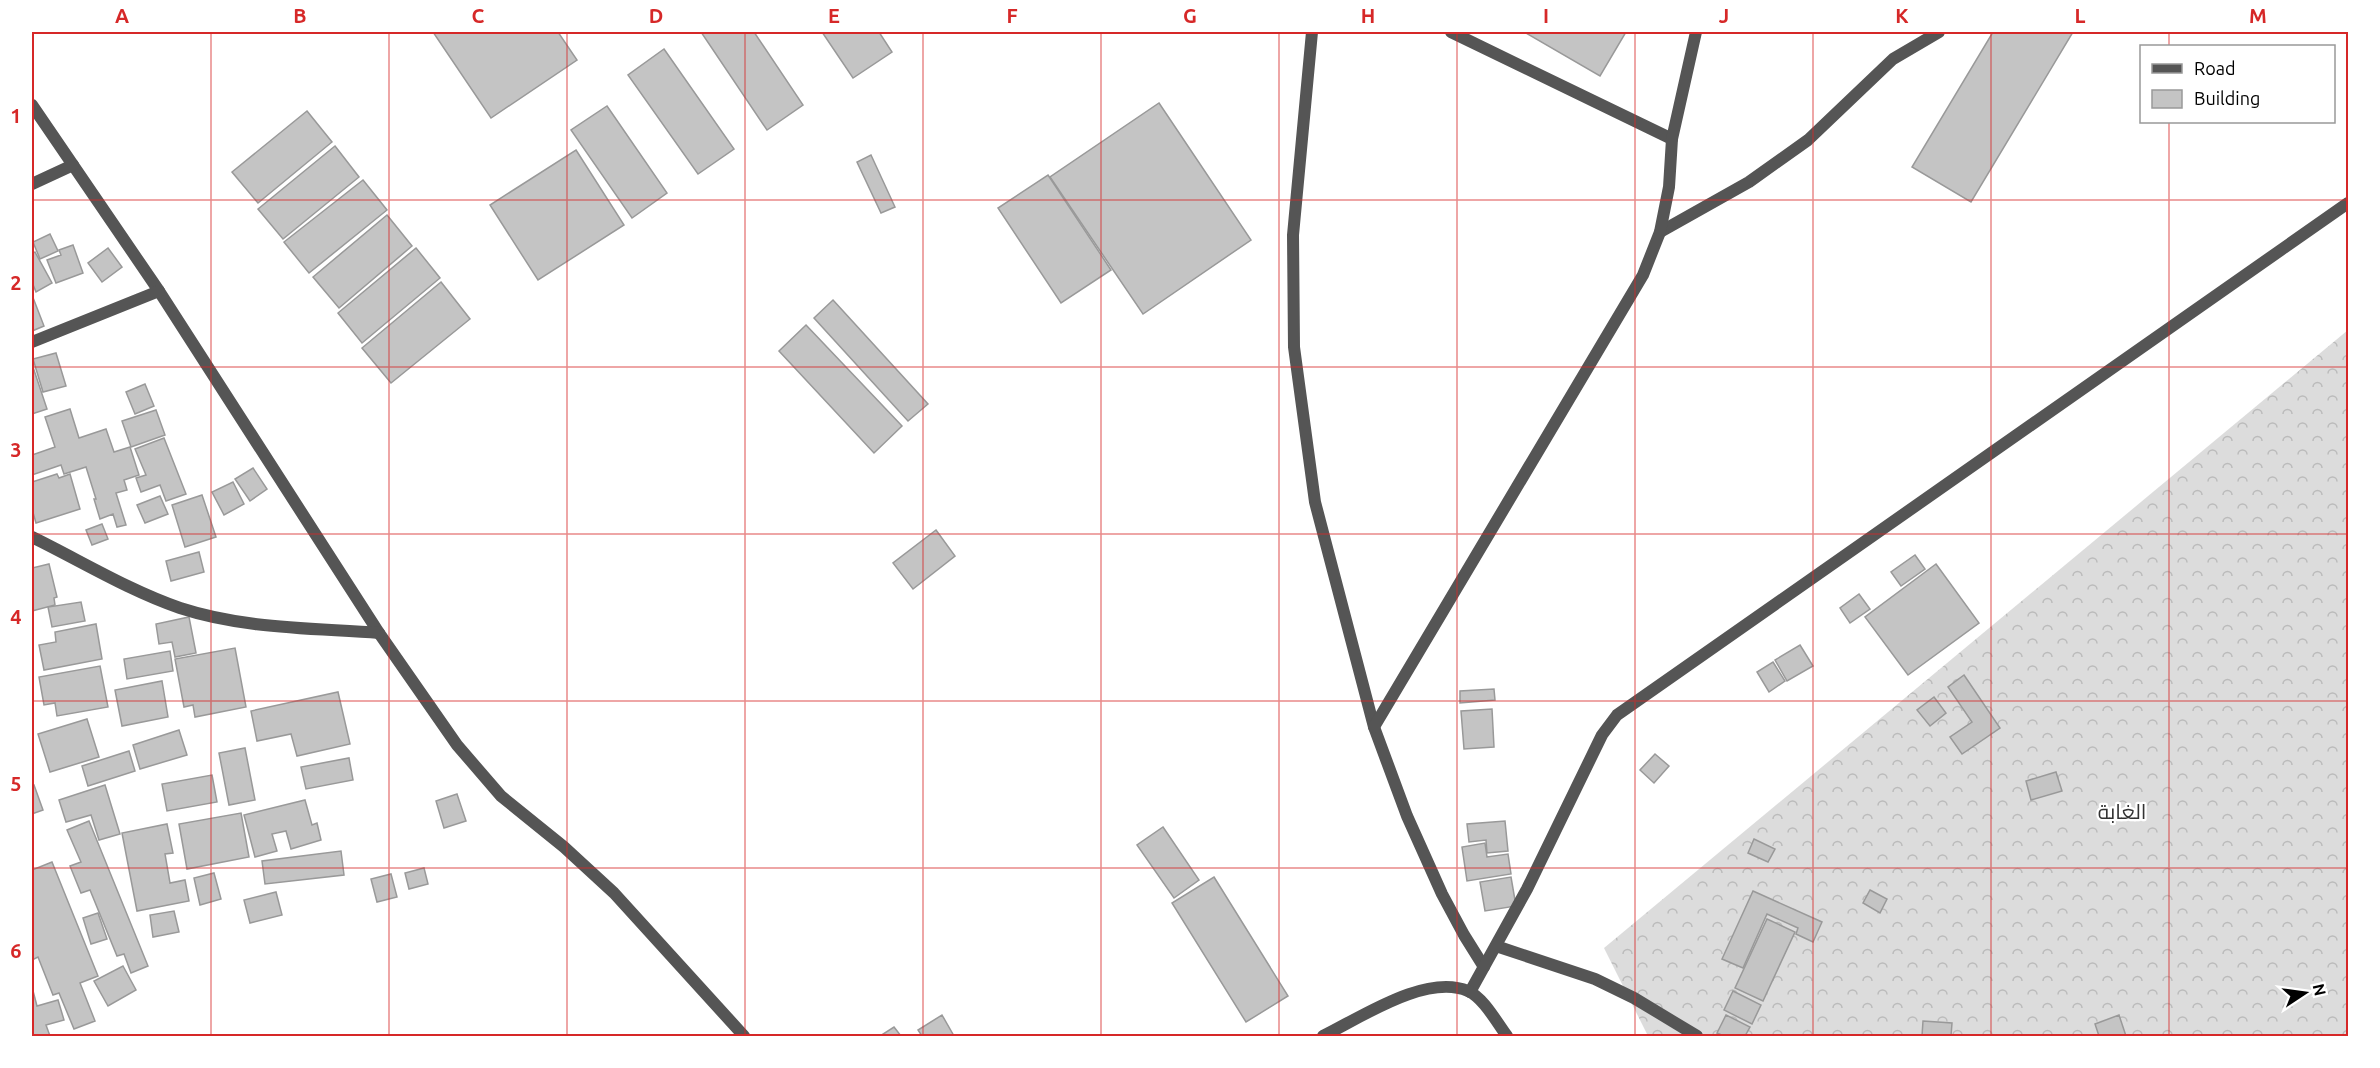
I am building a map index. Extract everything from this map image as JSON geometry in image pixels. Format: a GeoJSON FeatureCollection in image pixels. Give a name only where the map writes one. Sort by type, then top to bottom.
{"type":"FeatureCollection","features":[{"type":"Feature","properties":{"kind":"street"},"geometry":{"type":"LineString","coordinates":[[1312,32],[1293,235],[1294,347],[1315,502],[1374,727],[1407,816],[1442,894],[1464,936],[1484,967]]}},
{"type":"Feature","properties":{"kind":"street"},"geometry":{"type":"LineString","coordinates":[[1451,32],[1672,139]]}},
{"type":"Feature","properties":{"kind":"street"},"geometry":{"type":"LineString","coordinates":[[1374,727],[1643,275],[1660,232],[1669,188],[1672,139],[1696,32]]}},
{"type":"Feature","properties":{"kind":"street"},"geometry":{"type":"LineString","coordinates":[[1660,232],[1749,182],[1808,140],[1893,59],[1939,32]]}},
{"type":"Feature","properties":{"kind":"street"},"geometry":{"type":"LineString","coordinates":[[32,105],[159,291],[380,633],[457,746],[501,796],[564,847],[614,893],[744,1036]]}},
{"type":"Feature","properties":{"kind":"street"},"geometry":{"type":"LineString","coordinates":[[32,184],[73,165]]}},
{"type":"Feature","properties":{"kind":"street"},"geometry":{"type":"LineString","coordinates":[[1470,992],[1566,812],[1602,735],[1617,715],[2349,202]]}},
{"type":"Feature","properties":{"kind":"street"},"geometry":{"type":"LineString","coordinates":[[32,342],[159,291]]}},
{"type":"Feature","properties":{"kind":"street"},"geometry":{"type":"LineString","coordinates":[[32,537],[120,583],[181,608],[246,623],[380,633]]}},
{"type":"Feature","properties":{"kind":"street"},"geometry":{"type":"LineString","coordinates":[[1496,946],[1595,979],[1634,998],[1697,1036]]}},
{"type":"Feature","properties":{"kind":"street"},"geometry":{"type":"LineString","coordinates":[[1323,1036],[1400,998],[1429,987],[1455,988],[1470,992],[1481,1002],[1507,1036]]}},
{"type":"Feature","properties":{"kind":"green space","name":"الغابة"},"geometry":{"type":"Polygon","coordinates":[[[2348,330],[2348,1036],[1648,1036],[1604,948],[2348,330]]]}},
{"type":"Feature","properties":{"kind":"building"},"geometry":{"type":"Polygon","coordinates":[[[433,32],[558,32],[577,60],[491,118],[433,32]]]}},
{"type":"Feature","properties":{"kind":"building"},"geometry":{"type":"Polygon","coordinates":[[[701,32],[754,32],[803,105],[767,130],[701,32]]]}},
{"type":"Feature","properties":{"kind":"building"},"geometry":{"type":"Polygon","coordinates":[[[822,32],[879,32],[892,52],[853,78],[822,32]]]}},
{"type":"Feature","properties":{"kind":"building"},"geometry":{"type":"Polygon","coordinates":[[[1524,32],[1626,32],[1600,76],[1524,32]]]}},
{"type":"Feature","properties":{"kind":"building"},"geometry":{"type":"Polygon","coordinates":[[[1993,32],[2073,32],[1971,202],[1912,167],[1993,32]]]}},
{"type":"Feature","properties":{"kind":"building"},"geometry":{"type":"Polygon","coordinates":[[[664,49],[734,149],[698,174],[628,75],[664,49]]]}},
{"type":"Feature","properties":{"kind":"building"},"geometry":{"type":"Polygon","coordinates":[[[1159,103],[1251,240],[1143,314],[1050,177],[1159,103]]]}},
{"type":"Feature","properties":{"kind":"building"},"geometry":{"type":"Polygon","coordinates":[[[607,106],[667,193],[632,218],[571,130],[607,106]]]}},
{"type":"Feature","properties":{"kind":"building"},"geometry":{"type":"Polygon","coordinates":[[[307,111],[332,142],[258,203],[232,172],[307,111]]]}},
{"type":"Feature","properties":{"kind":"building"},"geometry":{"type":"Polygon","coordinates":[[[335,146],[359,177],[283,239],[258,209],[335,146]]]}},
{"type":"Feature","properties":{"kind":"building"},"geometry":{"type":"Polygon","coordinates":[[[576,150],[624,225],[538,280],[490,205],[576,150]]]}},
{"type":"Feature","properties":{"kind":"building"},"geometry":{"type":"Polygon","coordinates":[[[871,155],[895,207],[881,213],[857,162],[871,155]]]}},
{"type":"Feature","properties":{"kind":"building"},"geometry":{"type":"Polygon","coordinates":[[[1048,175],[1111,270],[1061,303],[998,208],[1048,175]]]}},
{"type":"Feature","properties":{"kind":"building"},"geometry":{"type":"Polygon","coordinates":[[[363,180],[387,210],[309,273],[284,242],[363,180]]]}},
{"type":"Feature","properties":{"kind":"building"},"geometry":{"type":"Polygon","coordinates":[[[387,215],[412,246],[339,308],[313,277],[387,215]]]}},
{"type":"Feature","properties":{"kind":"building"},"geometry":{"type":"Polygon","coordinates":[[[50,234],[58,251],[40,259],[33,242],[50,234]]]}},
{"type":"Feature","properties":{"kind":"building"},"geometry":{"type":"Polygon","coordinates":[[[73,245],[83,273],[56,283],[47,260],[61,255],[59,250],[73,245]]]}},
{"type":"Feature","properties":{"kind":"building"},"geometry":{"type":"Polygon","coordinates":[[[108,248],[122,267],[102,282],[88,263],[108,248]]]}},
{"type":"Feature","properties":{"kind":"building"},"geometry":{"type":"Polygon","coordinates":[[[416,248],[440,278],[362,343],[338,313],[416,248]]]}},
{"type":"Feature","properties":{"kind":"building"},"geometry":{"type":"Polygon","coordinates":[[[35,252],[52,283],[36,292],[32,282],[32,254],[35,252]]]}},
{"type":"Feature","properties":{"kind":"building"},"geometry":{"type":"Polygon","coordinates":[[[441,282],[470,319],[391,383],[362,348],[441,282]]]}},
{"type":"Feature","properties":{"kind":"building"},"geometry":{"type":"Polygon","coordinates":[[[32,295],[44,326],[32,331],[32,295]]]}},
{"type":"Feature","properties":{"kind":"building"},"geometry":{"type":"Polygon","coordinates":[[[833,300],[928,404],[908,421],[814,318],[833,300]]]}},
{"type":"Feature","properties":{"kind":"building"},"geometry":{"type":"Polygon","coordinates":[[[806,325],[902,426],[874,453],[779,351],[806,325]]]}},
{"type":"Feature","properties":{"kind":"building"},"geometry":{"type":"Polygon","coordinates":[[[56,353],[66,386],[43,392],[33,359],[56,353]]]}},
{"type":"Feature","properties":{"kind":"building"},"geometry":{"type":"Polygon","coordinates":[[[32,367],[47,409],[32,414],[32,367]]]}},
{"type":"Feature","properties":{"kind":"building"},"geometry":{"type":"Polygon","coordinates":[[[145,384],[154,406],[135,414],[126,392],[145,384]]]}},
{"type":"Feature","properties":{"kind":"building"},"geometry":{"type":"Polygon","coordinates":[[[70,409],[79,438],[106,429],[114,452],[130,447],[139,475],[124,480],[127,490],[116,493],[126,525],[117,527],[113,514],[100,519],[86,467],[64,474],[61,465],[32,475],[32,455],[55,447],[45,417],[70,409]]]}},
{"type":"Feature","properties":{"kind":"building"},"geometry":{"type":"Polygon","coordinates":[[[156,410],[165,435],[131,447],[122,421],[156,410]]]}},
{"type":"Feature","properties":{"kind":"building"},"geometry":{"type":"Polygon","coordinates":[[[164,438],[186,494],[166,501],[160,485],[141,492],[136,478],[146,475],[135,449],[164,438]]]}},
{"type":"Feature","properties":{"kind":"building"},"geometry":{"type":"Polygon","coordinates":[[[253,468],[267,489],[250,501],[235,479],[253,468]]]}},
{"type":"Feature","properties":{"kind":"building"},"geometry":{"type":"Polygon","coordinates":[[[57,474],[59,478],[70,474],[80,509],[36,523],[32,509],[32,482],[57,474]]]}},
{"type":"Feature","properties":{"kind":"building"},"geometry":{"type":"Polygon","coordinates":[[[233,482],[244,504],[224,515],[212,492],[233,482]]]}},
{"type":"Feature","properties":{"kind":"building"},"geometry":{"type":"Polygon","coordinates":[[[202,495],[216,537],[185,547],[172,505],[202,495]]]}},
{"type":"Feature","properties":{"kind":"building"},"geometry":{"type":"Polygon","coordinates":[[[160,496],[168,514],[145,523],[137,505],[160,496]]]}},
{"type":"Feature","properties":{"kind":"building"},"geometry":{"type":"Polygon","coordinates":[[[102,524],[108,539],[92,545],[86,530],[102,524]]]}},
{"type":"Feature","properties":{"kind":"building"},"geometry":{"type":"Polygon","coordinates":[[[936,530],[955,556],[913,589],[893,563],[936,530]]]}},
{"type":"Feature","properties":{"kind":"building"},"geometry":{"type":"Polygon","coordinates":[[[199,552],[204,572],[171,581],[166,561],[199,552]]]}},
{"type":"Feature","properties":{"kind":"building"},"geometry":{"type":"Polygon","coordinates":[[[1915,555],[1925,569],[1901,586],[1891,572],[1915,555]]]}},
{"type":"Feature","properties":{"kind":"building"},"geometry":{"type":"Polygon","coordinates":[[[49,564],[57,597],[54,598],[55,605],[32,611],[32,568],[49,564]]]}},
{"type":"Feature","properties":{"kind":"building"},"geometry":{"type":"Polygon","coordinates":[[[1936,564],[1979,623],[1908,675],[1865,617],[1936,564]]]}},
{"type":"Feature","properties":{"kind":"building"},"geometry":{"type":"Polygon","coordinates":[[[1859,594],[1870,609],[1850,623],[1840,608],[1859,594]]]}},
{"type":"Feature","properties":{"kind":"building"},"geometry":{"type":"Polygon","coordinates":[[[81,602],[85,621],[52,627],[48,607],[81,602]]]}},
{"type":"Feature","properties":{"kind":"building"},"geometry":{"type":"Polygon","coordinates":[[[189,617],[196,653],[175,657],[172,642],[159,644],[156,624],[189,617]]]}},
{"type":"Feature","properties":{"kind":"building"},"geometry":{"type":"Polygon","coordinates":[[[96,624],[102,659],[44,670],[39,645],[56,642],[55,632],[96,624]]]}},
{"type":"Feature","properties":{"kind":"building"},"geometry":{"type":"Polygon","coordinates":[[[1800,645],[1813,666],[1787,681],[1775,660],[1800,645]]]}},
{"type":"Feature","properties":{"kind":"building"},"geometry":{"type":"Polygon","coordinates":[[[235,648],[246,707],[195,717],[193,705],[184,707],[175,659],[235,648]]]}},
{"type":"Feature","properties":{"kind":"building"},"geometry":{"type":"Polygon","coordinates":[[[170,651],[173,671],[127,679],[124,659],[170,651]]]}},
{"type":"Feature","properties":{"kind":"building"},"geometry":{"type":"Polygon","coordinates":[[[1773,662],[1785,681],[1769,692],[1757,672],[1773,662]]]}},
{"type":"Feature","properties":{"kind":"building"},"geometry":{"type":"Polygon","coordinates":[[[100,666],[108,707],[57,716],[55,703],[44,705],[39,677],[100,666]]]}},
{"type":"Feature","properties":{"kind":"building"},"geometry":{"type":"Polygon","coordinates":[[[1964,675],[2000,728],[1962,754],[1950,737],[1972,722],[1948,687],[1964,675]]]}},
{"type":"Feature","properties":{"kind":"building"},"geometry":{"type":"Polygon","coordinates":[[[162,681],[168,717],[122,726],[115,690],[162,681]]]}},
{"type":"Feature","properties":{"kind":"building"},"geometry":{"type":"Polygon","coordinates":[[[1494,689],[1495,700],[1460,703],[1460,691],[1494,689]]]}},
{"type":"Feature","properties":{"kind":"building"},"geometry":{"type":"Polygon","coordinates":[[[338,692],[350,744],[297,756],[291,734],[257,741],[251,711],[338,692]]]}},
{"type":"Feature","properties":{"kind":"building"},"geometry":{"type":"Polygon","coordinates":[[[1934,697],[1946,713],[1930,726],[1917,710],[1934,697]]]}},
{"type":"Feature","properties":{"kind":"building"},"geometry":{"type":"Polygon","coordinates":[[[1492,709],[1494,747],[1464,749],[1461,711],[1492,709]]]}},
{"type":"Feature","properties":{"kind":"building"},"geometry":{"type":"Polygon","coordinates":[[[87,719],[99,757],[50,772],[38,734],[87,719]]]}},
{"type":"Feature","properties":{"kind":"building"},"geometry":{"type":"Polygon","coordinates":[[[179,730],[187,755],[140,769],[133,745],[179,730]]]}},
{"type":"Feature","properties":{"kind":"building"},"geometry":{"type":"Polygon","coordinates":[[[245,748],[255,800],[229,805],[219,753],[245,748]]]}},
{"type":"Feature","properties":{"kind":"building"},"geometry":{"type":"Polygon","coordinates":[[[129,751],[135,771],[88,786],[82,766],[129,751]]]}},
{"type":"Feature","properties":{"kind":"building"},"geometry":{"type":"Polygon","coordinates":[[[1655,754],[1669,766],[1654,783],[1640,770],[1655,754]]]}},
{"type":"Feature","properties":{"kind":"building"},"geometry":{"type":"Polygon","coordinates":[[[349,758],[353,780],[306,789],[301,767],[349,758]]]}},
{"type":"Feature","properties":{"kind":"building"},"geometry":{"type":"Polygon","coordinates":[[[2056,772],[2062,791],[2031,800],[2026,781],[2056,772]]]}},
{"type":"Feature","properties":{"kind":"building"},"geometry":{"type":"Polygon","coordinates":[[[212,775],[217,802],[167,811],[162,784],[212,775]]]}},
{"type":"Feature","properties":{"kind":"building"},"geometry":{"type":"Polygon","coordinates":[[[34,785],[43,810],[32,814],[32,786],[34,785]]]}},
{"type":"Feature","properties":{"kind":"building"},"geometry":{"type":"Polygon","coordinates":[[[105,785],[120,834],[99,840],[91,815],[66,822],[59,800],[105,785]]]}},
{"type":"Feature","properties":{"kind":"building"},"geometry":{"type":"Polygon","coordinates":[[[457,794],[466,821],[444,828],[436,801],[457,794]]]}},
{"type":"Feature","properties":{"kind":"building"},"geometry":{"type":"Polygon","coordinates":[[[305,800],[312,825],[317,823],[321,840],[291,849],[286,831],[272,834],[277,851],[255,857],[244,815],[305,800]]]}},
{"type":"Feature","properties":{"kind":"building"},"geometry":{"type":"Polygon","coordinates":[[[241,813],[249,857],[187,869],[179,824],[241,813]]]}},
{"type":"Feature","properties":{"kind":"building"},"geometry":{"type":"Polygon","coordinates":[[[89,821],[148,966],[131,973],[124,954],[117,956],[90,890],[81,893],[70,866],[81,862],[67,830],[89,821]]]}},
{"type":"Feature","properties":{"kind":"building"},"geometry":{"type":"Polygon","coordinates":[[[1505,821],[1508,851],[1487,853],[1486,840],[1469,842],[1467,824],[1505,821]]]}},
{"type":"Feature","properties":{"kind":"building"},"geometry":{"type":"Polygon","coordinates":[[[167,824],[173,853],[165,854],[170,883],[185,880],[189,901],[137,911],[122,833],[167,824]]]}},
{"type":"Feature","properties":{"kind":"building"},"geometry":{"type":"Polygon","coordinates":[[[1163,827],[1199,880],[1174,898],[1137,845],[1163,827]]]}},
{"type":"Feature","properties":{"kind":"building"},"geometry":{"type":"Polygon","coordinates":[[[1754,839],[1775,849],[1768,862],[1748,853],[1754,839]]]}},
{"type":"Feature","properties":{"kind":"building"},"geometry":{"type":"Polygon","coordinates":[[[1485,843],[1487,857],[1508,854],[1511,874],[1467,881],[1462,847],[1485,843]]]}},
{"type":"Feature","properties":{"kind":"building"},"geometry":{"type":"Polygon","coordinates":[[[341,851],[344,875],[265,884],[262,861],[341,851]]]}},
{"type":"Feature","properties":{"kind":"building"},"geometry":{"type":"Polygon","coordinates":[[[52,862],[98,976],[80,983],[95,1021],[74,1029],[59,993],[53,995],[38,957],[32,960],[32,870],[52,862]]]}},
{"type":"Feature","properties":{"kind":"building"},"geometry":{"type":"Polygon","coordinates":[[[424,868],[428,884],[409,889],[405,873],[424,868]]]}},
{"type":"Feature","properties":{"kind":"building"},"geometry":{"type":"Polygon","coordinates":[[[214,873],[221,899],[200,905],[194,878],[214,873]]]}},
{"type":"Feature","properties":{"kind":"building"},"geometry":{"type":"Polygon","coordinates":[[[391,874],[397,897],[377,902],[371,879],[391,874]]]}},
{"type":"Feature","properties":{"kind":"building"},"geometry":{"type":"Polygon","coordinates":[[[1214,877],[1288,996],[1246,1022],[1172,903],[1214,877]]]}},
{"type":"Feature","properties":{"kind":"building"},"geometry":{"type":"Polygon","coordinates":[[[1511,877],[1516,906],[1485,911],[1480,882],[1511,877]]]}},
{"type":"Feature","properties":{"kind":"building"},"geometry":{"type":"Polygon","coordinates":[[[1870,890],[1887,899],[1880,913],[1863,903],[1870,890]]]}},
{"type":"Feature","properties":{"kind":"building"},"geometry":{"type":"Polygon","coordinates":[[[1753,891],[1822,922],[1813,942],[1796,934],[1798,928],[1767,914],[1743,968],[1722,959],[1753,891]]]}},
{"type":"Feature","properties":{"kind":"building"},"geometry":{"type":"Polygon","coordinates":[[[276,892],[282,915],[250,923],[244,900],[276,892]]]}},
{"type":"Feature","properties":{"kind":"building"},"geometry":{"type":"Polygon","coordinates":[[[174,911],[179,932],[153,937],[150,915],[174,911]]]}},
{"type":"Feature","properties":{"kind":"building"},"geometry":{"type":"Polygon","coordinates":[[[98,913],[107,939],[91,944],[83,918],[98,913]]]}},
{"type":"Feature","properties":{"kind":"building"},"geometry":{"type":"Polygon","coordinates":[[[1767,919],[1795,932],[1763,1001],[1735,988],[1767,919]]]}},
{"type":"Feature","properties":{"kind":"building"},"geometry":{"type":"Polygon","coordinates":[[[123,966],[136,990],[108,1006],[94,981],[123,966]]]}},
{"type":"Feature","properties":{"kind":"building"},"geometry":{"type":"Polygon","coordinates":[[[32,987],[37,1006],[58,1000],[64,1020],[46,1025],[50,1036],[32,1036],[32,987]]]}},
{"type":"Feature","properties":{"kind":"building"},"geometry":{"type":"Polygon","coordinates":[[[1733,991],[1761,1005],[1752,1024],[1724,1010],[1733,991]]]}},
{"type":"Feature","properties":{"kind":"building"},"geometry":{"type":"Polygon","coordinates":[[[942,1015],[954,1036],[922,1036],[918,1030],[942,1015]]]}},
{"type":"Feature","properties":{"kind":"building"},"geometry":{"type":"Polygon","coordinates":[[[1726,1015],[1750,1027],[1745,1036],[1724,1036],[1717,1033],[1726,1015]]]}},
{"type":"Feature","properties":{"kind":"building"},"geometry":{"type":"Polygon","coordinates":[[[2119,1015],[2126,1036],[2099,1036],[2095,1024],[2119,1015]]]}},
{"type":"Feature","properties":{"kind":"building"},"geometry":{"type":"Polygon","coordinates":[[[1923,1021],[1952,1023],[1951,1036],[1922,1036],[1923,1021]]]}},
{"type":"Feature","properties":{"kind":"building"},"geometry":{"type":"Polygon","coordinates":[[[894,1027],[901,1036],[880,1036],[894,1027]]]}}]}
